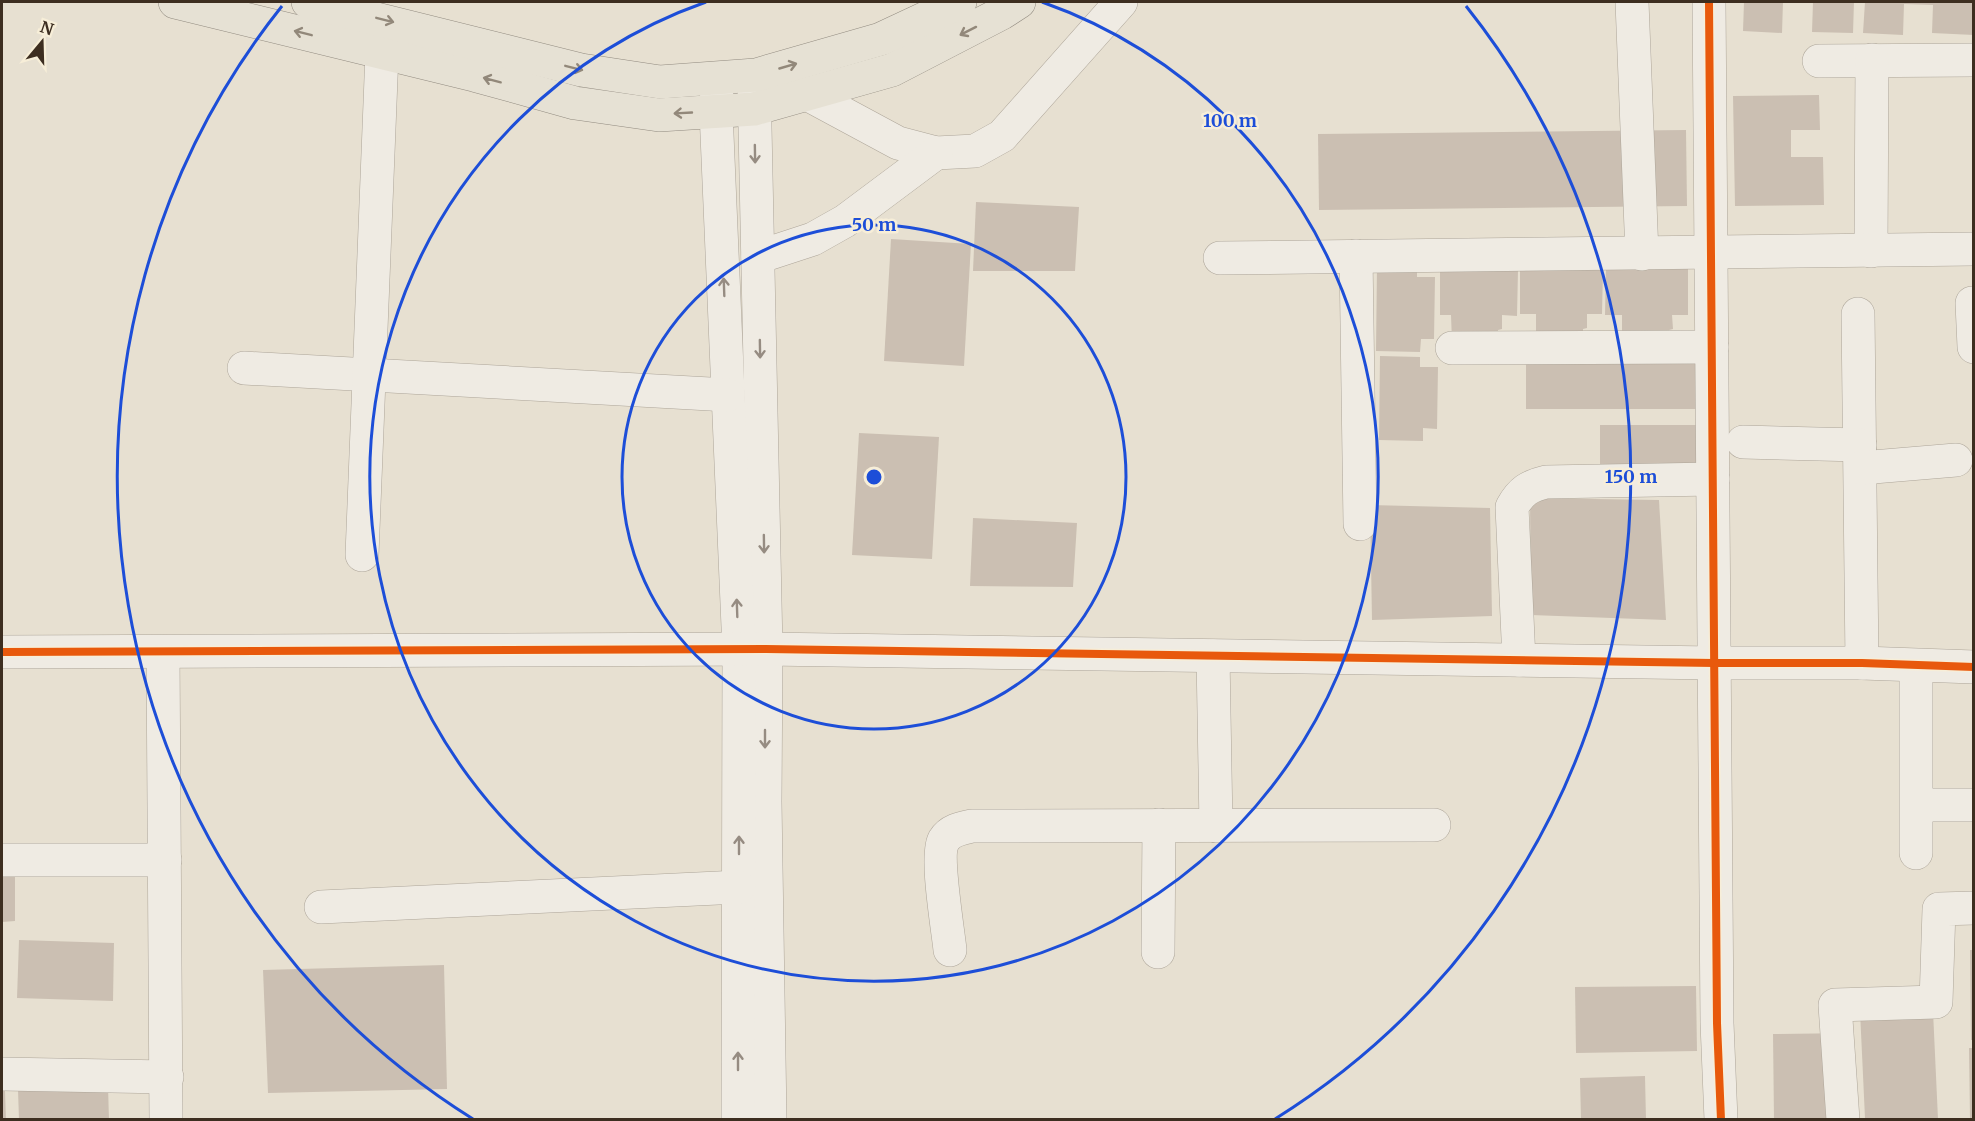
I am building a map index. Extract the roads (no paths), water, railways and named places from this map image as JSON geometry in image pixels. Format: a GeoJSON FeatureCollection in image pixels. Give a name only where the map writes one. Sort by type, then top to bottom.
{"type":"FeatureCollection","features":[{"type":"Feature","properties":{"kind":"main road"},"geometry":{"type":"LineString","coordinates":[[175,2],[575,103],[659,115],[754,109],[892,70],[1019,2]]}},
{"type":"Feature","properties":{"kind":"main road"},"geometry":{"type":"LineString","coordinates":[[308,2],[581,70],[660,82],[754,75],[881,39],[960,2]]}},
{"type":"Feature","properties":{"kind":"street"},"geometry":{"type":"LineString","coordinates":[[807,94],[898,143],[936,153],[975,151],[1002,136],[1121,2]]}},
{"type":"Feature","properties":{"kind":"street"},"geometry":{"type":"LineString","coordinates":[[1632,2],[1642,254]]}},
{"type":"Feature","properties":{"kind":"street"},"geometry":{"type":"LineString","coordinates":[[1709,2],[1717,1023],[1721,1119]]}},
{"type":"Feature","properties":{"kind":"street"},"geometry":{"type":"LineString","coordinates":[[362,555],[382,53]]}},
{"type":"Feature","properties":{"kind":"street"},"geometry":{"type":"LineString","coordinates":[[1871,251],[1872,60]]}},
{"type":"Feature","properties":{"kind":"street"},"geometry":{"type":"LineString","coordinates":[[1819,61],[1974,60]]}},
{"type":"Feature","properties":{"kind":"street"},"geometry":{"type":"LineString","coordinates":[[738,1119],[739,887],[752,650],[758,257],[754,75]]}},
{"type":"Feature","properties":{"kind":"street"},"geometry":{"type":"LineString","coordinates":[[717,78],[716,111],[728,395],[765,802],[770,1119]]}},
{"type":"Feature","properties":{"kind":"street"},"geometry":{"type":"LineString","coordinates":[[758,257],[813,239],[845,221],[936,153]]}},
{"type":"Feature","properties":{"kind":"street"},"geometry":{"type":"LineString","coordinates":[[1220,258],[1974,249]]}},
{"type":"Feature","properties":{"kind":"street"},"geometry":{"type":"LineString","coordinates":[[1356,256],[1360,525]]}},
{"type":"Feature","properties":{"kind":"street"},"geometry":{"type":"LineString","coordinates":[[1972,303],[1974,347]]}},
{"type":"Feature","properties":{"kind":"street"},"geometry":{"type":"LineString","coordinates":[[1858,314],[1862,663]]}},
{"type":"Feature","properties":{"kind":"street"},"geometry":{"type":"LineString","coordinates":[[1452,348],[1712,347]]}},
{"type":"Feature","properties":{"kind":"street"},"geometry":{"type":"LineString","coordinates":[[244,368],[728,395]]}},
{"type":"Feature","properties":{"kind":"street"},"geometry":{"type":"LineString","coordinates":[[1743,442],[1860,456],[1956,460]]}},
{"type":"Feature","properties":{"kind":"street"},"geometry":{"type":"LineString","coordinates":[[1519,660],[1512,507],[1519,494],[1530,486],[1546,482],[1713,479]]}},
{"type":"Feature","properties":{"kind":"street"},"geometry":{"type":"LineString","coordinates":[[2,652],[752,650],[1862,663],[1974,667]]}},
{"type":"Feature","properties":{"kind":"street"},"geometry":{"type":"LineString","coordinates":[[163,652],[166,1119]]}},
{"type":"Feature","properties":{"kind":"street"},"geometry":{"type":"LineString","coordinates":[[1213,656],[1216,826]]}},
{"type":"Feature","properties":{"kind":"street"},"geometry":{"type":"LineString","coordinates":[[1916,666],[1916,853]]}},
{"type":"Feature","properties":{"kind":"street"},"geometry":{"type":"LineString","coordinates":[[1917,805],[1974,805]]}},
{"type":"Feature","properties":{"kind":"street"},"geometry":{"type":"LineString","coordinates":[[1158,952],[1159,825]]}},
{"type":"Feature","properties":{"kind":"street"},"geometry":{"type":"LineString","coordinates":[[950,950],[940,857],[944,840],[955,830],[972,826],[1434,825]]}},
{"type":"Feature","properties":{"kind":"street"},"geometry":{"type":"LineString","coordinates":[[2,860],[165,860]]}},
{"type":"Feature","properties":{"kind":"street"},"geometry":{"type":"LineString","coordinates":[[321,907],[739,887]]}},
{"type":"Feature","properties":{"kind":"street"},"geometry":{"type":"LineString","coordinates":[[1843,1119],[1835,1005],[1936,1002],[1939,909],[1974,909]]}},
{"type":"Feature","properties":{"kind":"street"},"geometry":{"type":"LineString","coordinates":[[2,1074],[167,1077]]}}]}
